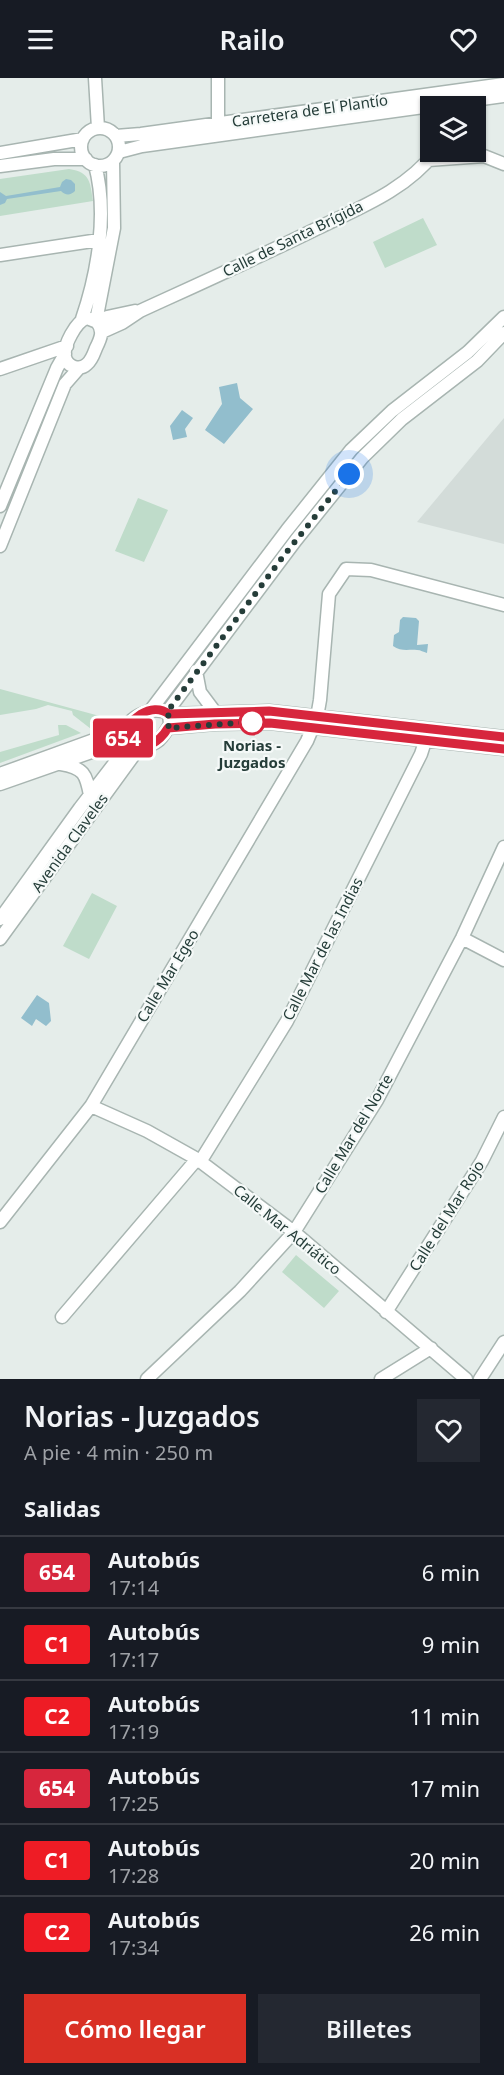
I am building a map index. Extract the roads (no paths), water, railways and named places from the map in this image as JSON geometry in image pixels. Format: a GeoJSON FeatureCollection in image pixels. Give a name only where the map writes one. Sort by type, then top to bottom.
{"type":"FeatureCollection","features":[{"type":"Feature","properties":{"kind":"street"},"geometry":{"type":"LineString","coordinates":[[95,78],[98,128]]}},
{"type":"Feature","properties":{"kind":"street"},"geometry":{"type":"LineString","coordinates":[[218,78],[218,124]]}},
{"type":"Feature","properties":{"kind":"street","name":"Carretera de El Plantío"},"geometry":{"type":"LineString","coordinates":[[116,136],[504,84]]}},
{"type":"Feature","properties":{"kind":"street","name":"Carretera de El Plantío"},"geometry":{"type":"LineString","coordinates":[[486,101],[504,96]]}},
{"type":"Feature","properties":{"kind":"street","name":"Carretera de El Plantío"},"geometry":{"type":"LineString","coordinates":[[116,157],[142,146],[420,110]]}},
{"type":"Feature","properties":{"kind":"street"},"geometry":{"type":"LineString","coordinates":[[0,506],[57,368],[76,325],[82,319],[99,240],[100,186],[82,149],[83,139],[98,128],[108,130],[116,136],[119,146],[116,157],[114,228],[90,361],[79,368],[65,384],[0,546]]}},
{"type":"Feature","properties":{"kind":"street"},"geometry":{"type":"LineString","coordinates":[[0,153],[83,139]]}},
{"type":"Feature","properties":{"kind":"street"},"geometry":{"type":"LineString","coordinates":[[0,166],[54,159],[90,162],[101,166],[116,157]]}},
{"type":"Feature","properties":{"kind":"street"},"geometry":{"type":"LineString","coordinates":[[486,157],[504,164]]}},
{"type":"Feature","properties":{"kind":"street","name":"Calle de Santa Brígida"},"geometry":{"type":"LineString","coordinates":[[98,325],[122,323],[134,311],[274,250],[364,205],[413,176],[426,162]]}},
{"type":"Feature","properties":{"kind":"street"},"geometry":{"type":"LineString","coordinates":[[0,255],[99,240]]}},
{"type":"Feature","properties":{"kind":"street"},"geometry":{"type":"LineString","coordinates":[[101,294],[113,306],[134,311]]}},
{"type":"Feature","properties":{"kind":"street"},"geometry":{"type":"LineString","coordinates":[[0,774],[127,728],[133,719],[150,711],[287,530],[351,450],[392,411],[468,352],[504,317]]}},
{"type":"Feature","properties":{"kind":"street"},"geometry":{"type":"LineString","coordinates":[[82,319],[92,319],[98,325]]}},
{"type":"Feature","properties":{"kind":"street"},"geometry":{"type":"LineString","coordinates":[[0,784],[60,764],[130,745],[152,745],[160,739],[168,728],[170,720],[168,713],[196,670],[362,458],[402,419],[477,360],[504,333]]}},
{"type":"Feature","properties":{"kind":"street"},"geometry":{"type":"LineString","coordinates":[[66,350],[68,362],[79,368]]}},
{"type":"Feature","properties":{"kind":"street"},"geometry":{"type":"LineString","coordinates":[[0,369],[66,350]]}},
{"type":"Feature","properties":{"kind":"street"},"geometry":{"type":"LineString","coordinates":[[0,471],[15,469]]}},
{"type":"Feature","properties":{"kind":"street"},"geometry":{"type":"LineString","coordinates":[[315,722],[329,594],[346,569],[371,570],[504,605]]}},
{"type":"Feature","properties":{"kind":"street"},"geometry":{"type":"LineString","coordinates":[[196,670],[200,692],[215,712]]}},
{"type":"Feature","properties":{"kind":"street"},"geometry":{"type":"LineString","coordinates":[[150,711],[168,713],[269,711],[315,722]]}},
{"type":"Feature","properties":{"kind":"street"},"geometry":{"type":"LineString","coordinates":[[168,728],[252,722],[315,722],[428,734],[504,737]]}},
{"type":"Feature","properties":{"kind":"street","name":"Calle Mar Egeo"},"geometry":{"type":"LineString","coordinates":[[0,1222],[91,1106],[307,741],[315,722]]}},
{"type":"Feature","properties":{"kind":"street"},"geometry":{"type":"LineString","coordinates":[[0,919],[90,795],[130,745],[127,728]]}},
{"type":"Feature","properties":{"kind":"street"},"geometry":{"type":"LineString","coordinates":[[428,734],[504,749]]}},
{"type":"Feature","properties":{"kind":"street","name":"Calle Mar de las Indias"},"geometry":{"type":"LineString","coordinates":[[62,1317],[199,1161],[287,1021],[428,734]]}},
{"type":"Feature","properties":{"kind":"street","name":"Avenida Claveles"},"geometry":{"type":"LineString","coordinates":[[0,939],[130,745]]}},
{"type":"Feature","properties":{"kind":"street"},"geometry":{"type":"LineString","coordinates":[[60,764],[75,766],[83,772],[90,795]]}},
{"type":"Feature","properties":{"kind":"street","name":"Calle Mar del Norte"},"geometry":{"type":"LineString","coordinates":[[147,1379],[240,1291],[294,1232],[377,1100],[462,938],[504,847]]}},
{"type":"Feature","properties":{"kind":"street"},"geometry":{"type":"LineString","coordinates":[[462,938],[504,960]]}},
{"type":"Feature","properties":{"kind":"street","name":"Calle Mar Adriático"},"geometry":{"type":"LineString","coordinates":[[91,1106],[147,1131],[199,1161],[294,1232],[466,1379]]}},
{"type":"Feature","properties":{"kind":"street","name":"Calle del Mar Rojo"},"geometry":{"type":"LineString","coordinates":[[386,1312],[482,1161],[504,1117]]}},
{"type":"Feature","properties":{"kind":"street"},"geometry":{"type":"LineString","coordinates":[[480,1379],[504,1342]]}},
{"type":"Feature","properties":{"kind":"street"},"geometry":{"type":"LineString","coordinates":[[381,1379],[431,1348]]}},
{"type":"Feature","properties":{"kind":"water"},"geometry":{"type":"Polygon","coordinates":[[[66,179],[75,184],[75,191],[71,194],[61,191],[7,199],[0,205],[0,192],[6,196],[60,187],[66,179]]]}},
{"type":"Feature","properties":{"kind":"water"},"geometry":{"type":"Polygon","coordinates":[[[237,383],[240,398],[253,409],[224,444],[205,430],[222,404],[219,387],[237,383]]]}},
{"type":"Feature","properties":{"kind":"water"},"geometry":{"type":"Polygon","coordinates":[[[182,410],[193,418],[185,429],[187,437],[173,440],[170,426],[182,410]]]}},
{"type":"Feature","properties":{"kind":"water"},"geometry":{"type":"Polygon","coordinates":[[[403,617],[416,618],[419,621],[417,645],[428,644],[427,653],[418,650],[402,650],[393,646],[394,635],[399,632],[400,620],[403,617]]]}},
{"type":"Feature","properties":{"kind":"water"},"geometry":{"type":"Polygon","coordinates":[[[37,995],[49,1003],[51,1021],[46,1026],[36,1019],[32,1026],[21,1018],[37,995]]]}},
{"type":"Feature","properties":{"kind":"place","name":"Norias - Juzgados"},"geometry":{"type":"Point","coordinates":[252,722]}}]}
